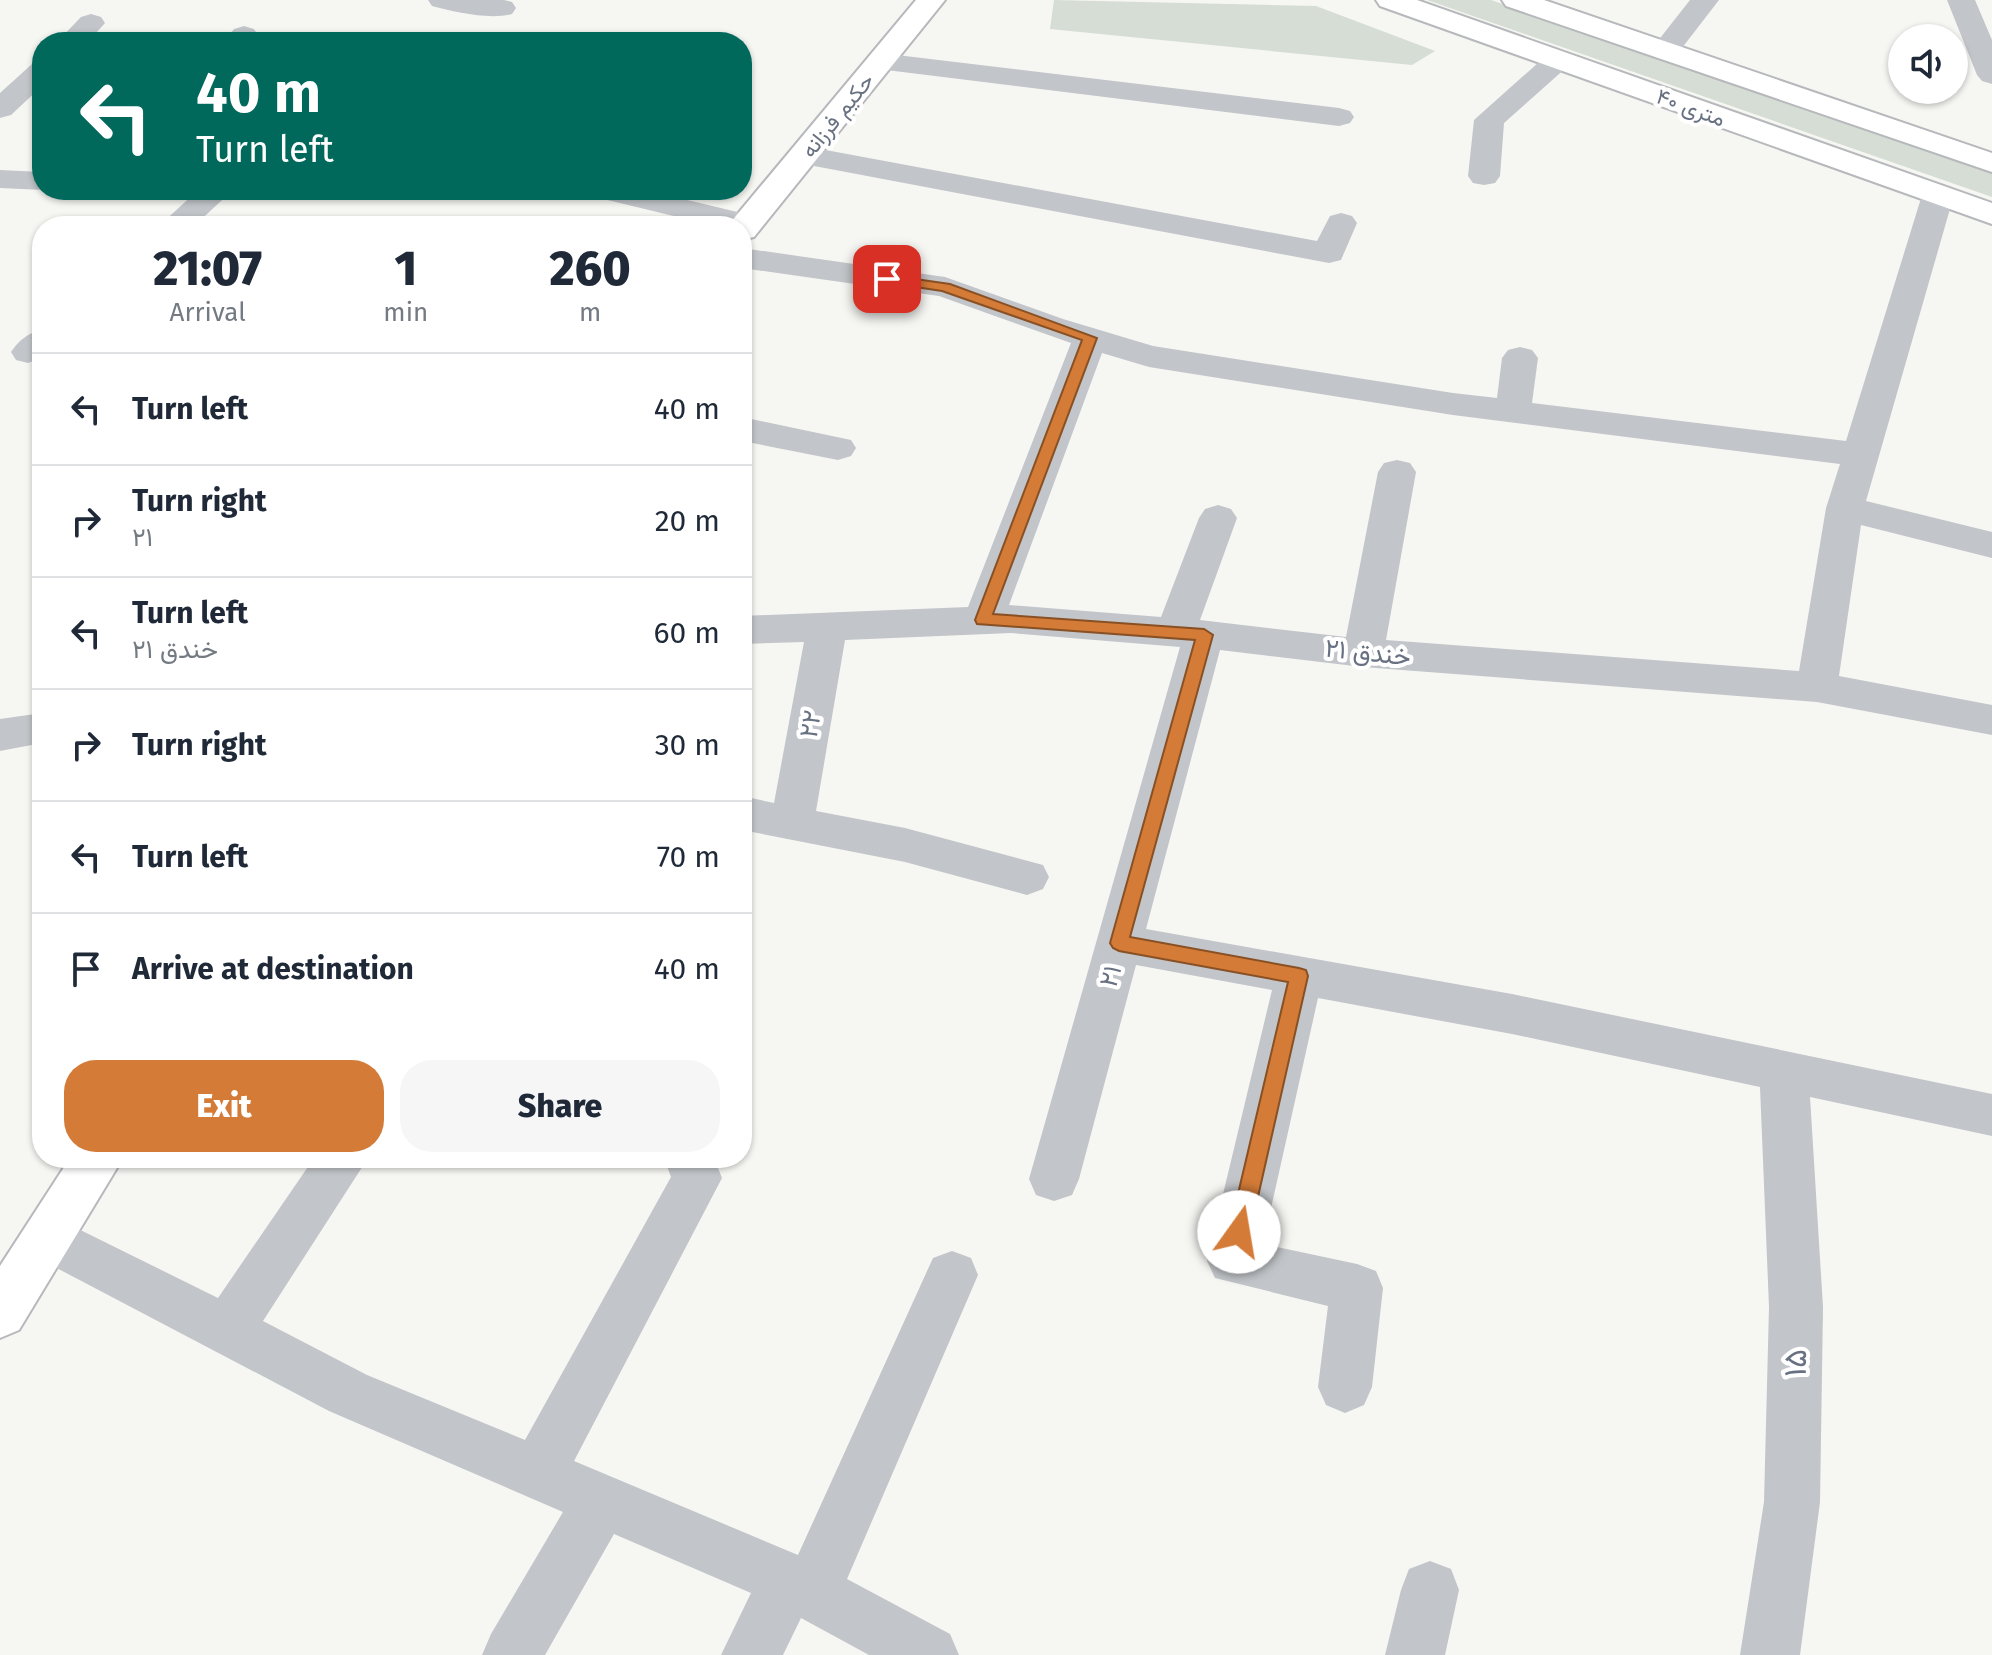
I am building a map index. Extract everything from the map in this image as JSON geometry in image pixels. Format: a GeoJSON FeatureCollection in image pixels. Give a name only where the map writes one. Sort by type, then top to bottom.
{"type":"FeatureCollection","features":[{"type":"Feature","properties":{"kind":"main road","name":"حکیم فرزانه"},"geometry":{"type":"LineString","coordinates":[[752,218],[931,0]]}},
{"type":"Feature","properties":{"kind":"main road","name":"۴۰ متری"},"geometry":{"type":"LineString","coordinates":[[1390,0],[1992,214]]}},
{"type":"Feature","properties":{"kind":"main road","name":"۴۰ متری"},"geometry":{"type":"LineString","coordinates":[[1516,0],[1992,163]]}},
{"type":"Feature","properties":{"kind":"main road"},"geometry":{"type":"LineString","coordinates":[[0,1313],[92,1168]]}},
{"type":"Feature","properties":{"kind":"street"},"geometry":{"type":"LineString","coordinates":[[442,0],[499,13]]}},
{"type":"Feature","properties":{"kind":"street"},"geometry":{"type":"LineString","coordinates":[[1665,51],[1705,0]]}},
{"type":"Feature","properties":{"kind":"street"},"geometry":{"type":"LineString","coordinates":[[1961,0],[1987,46],[1992,75]]}},
{"type":"Feature","properties":{"kind":"street"},"geometry":{"type":"LineString","coordinates":[[1484,176],[1489,120],[1558,60]]}},
{"type":"Feature","properties":{"kind":"street"},"geometry":{"type":"LineString","coordinates":[[880,62],[1339,117]]}},
{"type":"Feature","properties":{"kind":"street"},"geometry":{"type":"LineString","coordinates":[[0,109],[32,79]]}},
{"type":"Feature","properties":{"kind":"street"},"geometry":{"type":"LineString","coordinates":[[804,155],[1329,253],[1341,223]]}},
{"type":"Feature","properties":{"kind":"street"},"geometry":{"type":"LineString","coordinates":[[0,179],[32,181]]}},
{"type":"Feature","properties":{"kind":"street"},"geometry":{"type":"LineString","coordinates":[[1817,687],[1845,508],[1938,195]]}},
{"type":"Feature","properties":{"kind":"street"},"geometry":{"type":"LineString","coordinates":[[187,216],[205,200]]}},
{"type":"Feature","properties":{"kind":"street"},"geometry":{"type":"LineString","coordinates":[[644,200],[704,216]]}},
{"type":"Feature","properties":{"kind":"street"},"geometry":{"type":"LineString","coordinates":[[752,259],[945,287],[1149,356],[1513,411],[1861,455]]}},
{"type":"Feature","properties":{"kind":"street"},"geometry":{"type":"LineString","coordinates":[[983,620],[1090,338]]}},
{"type":"Feature","properties":{"kind":"street"},"geometry":{"type":"LineString","coordinates":[[1513,411],[1520,358]]}},
{"type":"Feature","properties":{"kind":"street"},"geometry":{"type":"LineString","coordinates":[[752,431],[838,448]]}},
{"type":"Feature","properties":{"kind":"street"},"geometry":{"type":"LineString","coordinates":[[1363,653],[1397,472]]}},
{"type":"Feature","properties":{"kind":"street"},"geometry":{"type":"LineString","coordinates":[[1845,508],[1992,545]]}},
{"type":"Feature","properties":{"kind":"street","name":"۲۱"},"geometry":{"type":"LineString","coordinates":[[1054,1179],[1119,943],[1218,518]]}},
{"type":"Feature","properties":{"kind":"street","name":"۲۱ خندق"},"geometry":{"type":"LineString","coordinates":[[752,629],[1011,619],[1363,653],[1817,687],[1992,720]]}},
{"type":"Feature","properties":{"kind":"street","name":"۲۲"},"geometry":{"type":"LineString","coordinates":[[792,823],[827,625]]}},
{"type":"Feature","properties":{"kind":"street"},"geometry":{"type":"LineString","coordinates":[[0,735],[32,730]]}},
{"type":"Feature","properties":{"kind":"street"},"geometry":{"type":"LineString","coordinates":[[752,815],[905,845],[1027,877]]}},
{"type":"Feature","properties":{"kind":"street"},"geometry":{"type":"LineString","coordinates":[[1119,943],[1512,1014],[1992,1115]]}},
{"type":"Feature","properties":{"kind":"street"},"geometry":{"type":"LineString","coordinates":[[1299,976],[1233,1261],[1357,1288],[1345,1387]]}},
{"type":"Feature","properties":{"kind":"street","name":"۱۵"},"geometry":{"type":"LineString","coordinates":[[1770,1655],[1792,1502],[1796,1307],[1784,1071]]}},
{"type":"Feature","properties":{"kind":"street"},"geometry":{"type":"LineString","coordinates":[[227,1330],[336,1168]]}},
{"type":"Feature","properties":{"kind":"street"},"geometry":{"type":"LineString","coordinates":[[537,1474],[697,1178],[693,1168]]}},
{"type":"Feature","properties":{"kind":"street"},"geometry":{"type":"LineString","coordinates":[[48,1237],[348,1393],[800,1586],[929,1655]]}},
{"type":"Feature","properties":{"kind":"street"},"geometry":{"type":"LineString","coordinates":[[751,1655],[800,1586],[952,1275]]}},
{"type":"Feature","properties":{"kind":"street"},"geometry":{"type":"LineString","coordinates":[[512,1655],[602,1501]]}},
{"type":"Feature","properties":{"kind":"street"},"geometry":{"type":"LineString","coordinates":[[1415,1655],[1430,1590]]}},
{"type":"Feature","properties":{"kind":"shaded area"},"geometry":{"type":"Polygon","coordinates":[[[1054,0],[1316,6],[1435,51],[1412,65],[1050,29],[1054,0]]]}},
{"type":"Feature","properties":{"kind":"shaded area"},"geometry":{"type":"Polygon","coordinates":[[[1427,0],[1491,0],[1992,172],[1992,197],[1427,0]]]}},
{"type":"Feature","properties":{"kind":"route"},"geometry":{"type":"LineString","coordinates":[[887,279],[945,287],[1090,338],[983,620],[1011,619],[1204,635],[1119,943],[1299,976],[1239,1232]]}}]}
